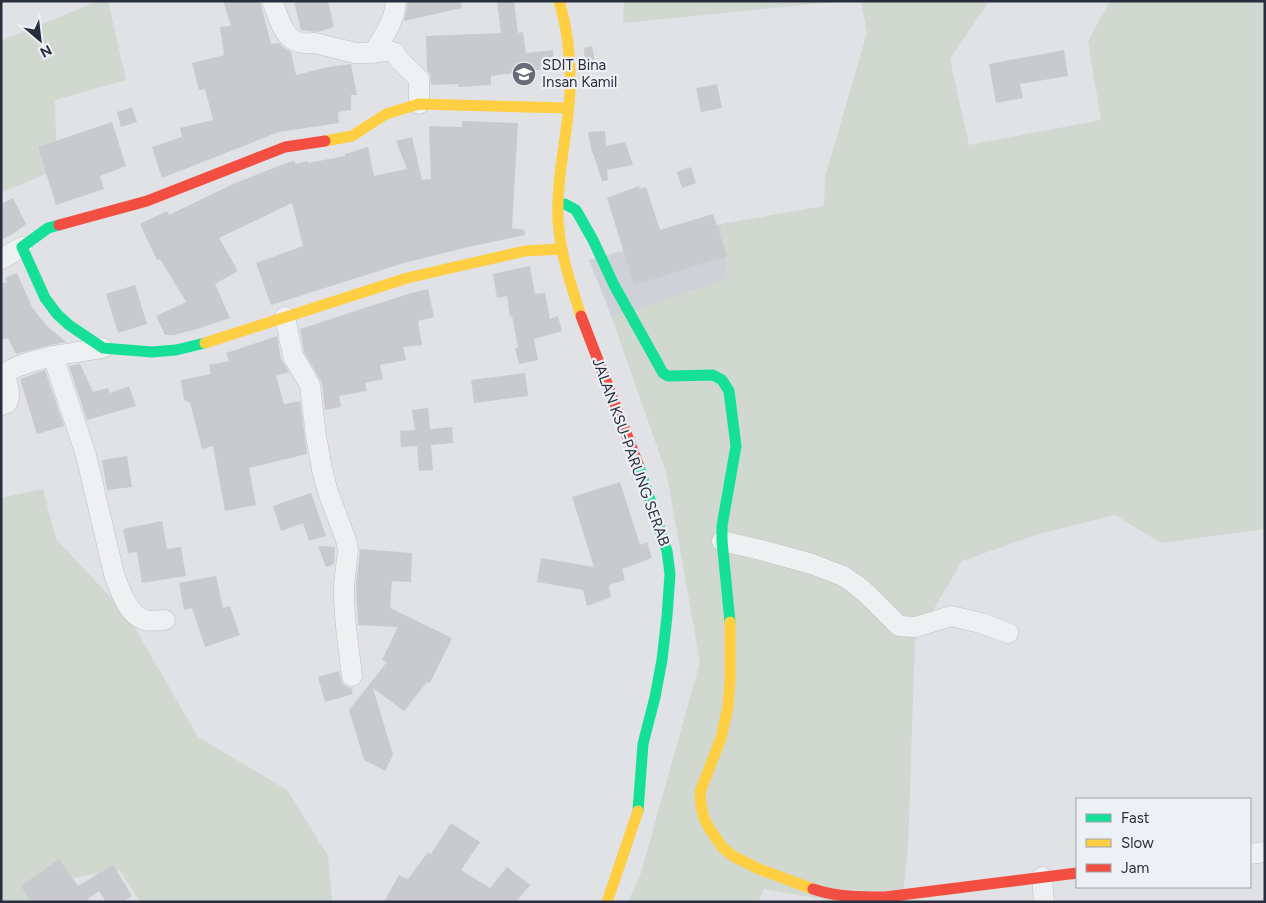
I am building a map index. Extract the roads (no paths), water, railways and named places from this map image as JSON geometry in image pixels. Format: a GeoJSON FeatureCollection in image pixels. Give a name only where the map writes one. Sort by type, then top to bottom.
{"type":"FeatureCollection","features":[{"type":"Feature","properties":{"kind":"street"},"geometry":{"type":"LineString","coordinates":[[272,1],[285,31],[292,41],[355,53],[364,54],[389,51],[395,53],[400,61],[419,79],[419,104]]}},
{"type":"Feature","properties":{"kind":"street"},"geometry":{"type":"LineString","coordinates":[[373,52],[389,28],[396,7],[396,1]]}},
{"type":"Feature","properties":{"kind":"street","name":"JALAN KSU-PARUNG SERAB"},"geometry":{"type":"LineString","coordinates":[[559,1],[567,35],[570,61],[570,92],[558,205],[561,249],[587,333],[633,451],[658,523],[667,551],[670,574],[662,660],[644,744],[638,813],[607,902]]}},
{"type":"Feature","properties":{"kind":"street"},"geometry":{"type":"LineString","coordinates":[[1,259],[22,247],[48,228],[147,202],[285,147],[352,136],[386,114],[419,104],[568,108]]}},
{"type":"Feature","properties":{"kind":"street"},"geometry":{"type":"LineString","coordinates":[[558,205],[565,204],[576,210],[593,240],[614,286],[663,373],[668,376],[713,374],[722,380],[729,390],[736,446],[722,526],[722,540],[730,620],[730,680],[725,723],[715,756],[700,792],[704,818],[723,848],[758,870],[821,892],[855,897],[884,899],[1076,873]]}},
{"type":"Feature","properties":{"kind":"street"},"geometry":{"type":"LineString","coordinates":[[22,247],[45,298],[57,314],[69,326],[103,348]]}},
{"type":"Feature","properties":{"kind":"street"},"geometry":{"type":"LineString","coordinates":[[1,405],[7,403],[10,395],[6,373],[20,366],[53,356],[103,348],[152,352],[176,350],[201,344],[407,278],[525,250],[561,249]]}},
{"type":"Feature","properties":{"kind":"street"},"geometry":{"type":"LineString","coordinates":[[285,317],[293,356],[310,384],[322,469],[328,492],[346,540],[347,556],[344,600],[352,676]]}},
{"type":"Feature","properties":{"kind":"street"},"geometry":{"type":"LineString","coordinates":[[53,356],[86,455],[119,588],[127,604],[139,618],[151,621],[165,620]]}},
{"type":"Feature","properties":{"kind":"street"},"geometry":{"type":"LineString","coordinates":[[722,540],[812,564],[843,576],[867,594],[899,626],[916,628],[951,616],[981,623],[1008,633]]}},
{"type":"Feature","properties":{"kind":"street"},"geometry":{"type":"LineString","coordinates":[[1251,854],[1265,852]]}},
{"type":"Feature","properties":{"kind":"street"},"geometry":{"type":"LineString","coordinates":[[1042,877],[1044,902]]}},
{"type":"Feature","properties":{"kind":"place","name":"SDIT Bina Insan Kamil"},"geometry":{"type":"Point","coordinates":[524,74]}}]}
